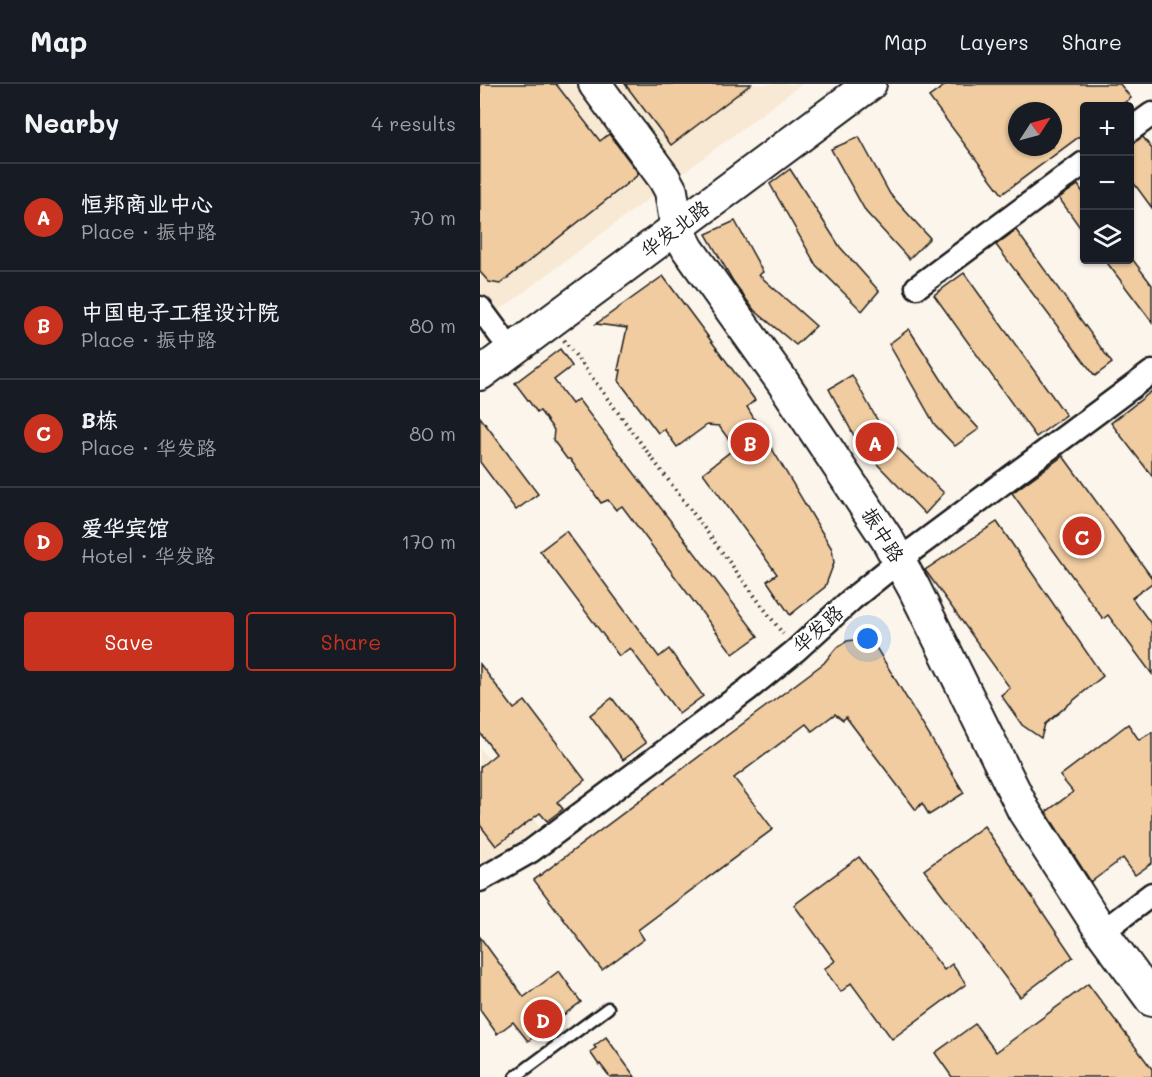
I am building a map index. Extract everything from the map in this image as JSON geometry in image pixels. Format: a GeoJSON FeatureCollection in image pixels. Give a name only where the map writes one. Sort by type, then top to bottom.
{"type":"FeatureCollection","features":[{"type":"Feature","properties":{"kind":"street","name":"振中路"},"geometry":{"type":"LineString","coordinates":[[595,84],[664,178],[671,191],[675,216],[688,249],[782,381],[900,561],[1038,835],[1102,932],[1152,1000]]}},
{"type":"Feature","properties":{"kind":"street","name":"华发北路"},"geometry":{"type":"LineString","coordinates":[[480,374],[550,322],[834,84]]}},
{"type":"Feature","properties":{"kind":"street","name":"华发北路"},"geometry":{"type":"LineString","coordinates":[[490,343],[870,84]]}},
{"type":"Feature","properties":{"kind":"street"},"geometry":{"type":"LineString","coordinates":[[1134,127],[1152,114]]}},
{"type":"Feature","properties":{"kind":"street"},"geometry":{"type":"LineString","coordinates":[[917,287],[1080,166]]}},
{"type":"Feature","properties":{"kind":"street"},"geometry":{"type":"LineString","coordinates":[[480,308],[490,343]]}},
{"type":"Feature","properties":{"kind":"street","name":"华发路"},"geometry":{"type":"LineString","coordinates":[[480,880],[531,851],[747,690],[795,651],[852,599],[900,561],[1152,372]]}},
{"type":"Feature","properties":{"kind":"street"},"geometry":{"type":"LineString","coordinates":[[1102,932],[1152,894]]}},
{"type":"Feature","properties":{"kind":"lane"},"geometry":{"type":"LineString","coordinates":[[515,1077],[608,1008]]}},
{"type":"Feature","properties":{"kind":"path"},"geometry":{"type":"LineString","coordinates":[[550,322],[795,651]]}},
{"type":"Feature","properties":{"kind":"shaded area"},"geometry":{"type":"Polygon","coordinates":[[[480,84],[802,84],[480,325],[480,84]]]}},
{"type":"Feature","properties":{"kind":"shaded area"},"geometry":{"type":"Polygon","coordinates":[[[480,748],[540,828],[480,867],[480,748]]]}},
{"type":"Feature","properties":{"kind":"building"},"geometry":{"type":"Polygon","coordinates":[[[480,84],[556,84],[600,141],[609,134],[639,174],[500,284],[489,282],[480,272],[480,84]]]}},
{"type":"Feature","properties":{"kind":"building"},"geometry":{"type":"Polygon","coordinates":[[[625,84],[751,84],[671,145],[625,84]]]}},
{"type":"Feature","properties":{"kind":"building"},"geometry":{"type":"Polygon","coordinates":[[[947,84],[1120,84],[1131,98],[1125,102],[1080,102],[1080,136],[1062,149],[1062,102],[1008,102],[1008,156],[1053,156],[1002,194],[929,97],[947,84]]]}},
{"type":"Feature","properties":{"kind":"building"},"geometry":{"type":"Polygon","coordinates":[[[859,137],[890,194],[930,238],[909,259],[866,212],[831,149],[859,137]]]}},
{"type":"Feature","properties":{"kind":"building"},"geometry":{"type":"Polygon","coordinates":[[[1143,137],[1152,149],[1152,208],[1134,183],[1134,141],[1143,137]]]}},
{"type":"Feature","properties":{"kind":"building"},"geometry":{"type":"Polygon","coordinates":[[[790,169],[840,247],[879,291],[862,311],[816,265],[770,184],[790,169]]]}},
{"type":"Feature","properties":{"kind":"building"},"geometry":{"type":"Polygon","coordinates":[[[1078,185],[1080,188],[1080,227],[1059,198],[1078,185]]]}},
{"type":"Feature","properties":{"kind":"building"},"geometry":{"type":"Polygon","coordinates":[[[735,221],[763,272],[759,275],[816,326],[796,345],[754,310],[733,281],[706,234],[735,221]]]}},
{"type":"Feature","properties":{"kind":"building"},"geometry":{"type":"Polygon","coordinates":[[[1016,230],[1112,363],[1095,376],[996,245],[1016,230]]]}},
{"type":"Feature","properties":{"kind":"building"},"geometry":{"type":"Polygon","coordinates":[[[1134,261],[1152,285],[1152,322],[1108,264],[1134,264],[1134,261]]]}},
{"type":"Feature","properties":{"kind":"building"},"geometry":{"type":"Polygon","coordinates":[[[964,273],[1066,415],[1036,437],[934,295],[964,273]]]}},
{"type":"Feature","properties":{"kind":"building"},"geometry":{"type":"Polygon","coordinates":[[[663,276],[755,400],[747,407],[832,549],[834,563],[825,587],[790,615],[767,581],[777,574],[703,473],[735,448],[719,426],[707,425],[677,447],[664,429],[658,433],[619,381],[621,370],[618,370],[627,328],[596,324],[663,276]]]}},
{"type":"Feature","properties":{"kind":"building"},"geometry":{"type":"Polygon","coordinates":[[[909,329],[959,407],[979,429],[955,446],[935,425],[889,344],[909,329]]]}},
{"type":"Feature","properties":{"kind":"building"},"geometry":{"type":"Polygon","coordinates":[[[560,349],[572,366],[554,380],[572,404],[578,399],[758,636],[733,654],[622,506],[616,510],[608,500],[601,503],[570,459],[567,459],[553,440],[554,430],[515,383],[560,349]]]}},
{"type":"Feature","properties":{"kind":"building"},"geometry":{"type":"Polygon","coordinates":[[[852,375],[888,439],[944,493],[925,514],[859,445],[829,389],[852,375]]]}},
{"type":"Feature","properties":{"kind":"building"},"geometry":{"type":"Polygon","coordinates":[[[1152,391],[1152,476],[1111,423],[1152,391]]]}},
{"type":"Feature","properties":{"kind":"building"},"geometry":{"type":"Polygon","coordinates":[[[480,417],[538,494],[516,510],[480,462],[480,417]]]}},
{"type":"Feature","properties":{"kind":"building"},"geometry":{"type":"Polygon","coordinates":[[[1063,456],[1152,578],[1152,583],[1132,598],[1152,625],[1152,674],[1108,615],[1103,619],[1012,493],[1063,456]]]}},
{"type":"Feature","properties":{"kind":"building"},"geometry":{"type":"Polygon","coordinates":[[[997,522],[1103,676],[1045,724],[1041,738],[1022,725],[1001,695],[1010,688],[925,570],[997,522]]]}},
{"type":"Feature","properties":{"kind":"building"},"geometry":{"type":"Polygon","coordinates":[[[566,531],[659,657],[669,649],[703,696],[679,714],[630,648],[619,656],[540,551],[566,531]]]}},
{"type":"Feature","properties":{"kind":"building"},"geometry":{"type":"Polygon","coordinates":[[[860,639],[874,644],[964,793],[929,815],[922,803],[916,810],[846,717],[843,720],[835,714],[812,731],[806,724],[734,778],[773,829],[638,930],[644,939],[602,970],[534,880],[824,663],[836,648],[847,641],[860,639]]]}},
{"type":"Feature","properties":{"kind":"building"},"geometry":{"type":"Polygon","coordinates":[[[480,664],[514,709],[525,701],[585,780],[557,802],[563,809],[547,821],[540,813],[496,846],[480,825],[480,767],[496,754],[480,733],[480,664]]]}},
{"type":"Feature","properties":{"kind":"building"},"geometry":{"type":"Polygon","coordinates":[[[612,698],[646,743],[623,760],[590,715],[612,698]]]}},
{"type":"Feature","properties":{"kind":"building"},"geometry":{"type":"Polygon","coordinates":[[[1128,724],[1139,740],[1152,732],[1152,863],[1135,875],[1123,858],[1091,882],[1046,812],[1073,792],[1060,776],[1128,724]]]}},
{"type":"Feature","properties":{"kind":"building"},"geometry":{"type":"Polygon","coordinates":[[[984,826],[1073,957],[1020,997],[924,870],[984,826]]]}},
{"type":"Feature","properties":{"kind":"building"},"geometry":{"type":"Polygon","coordinates":[[[859,857],[944,970],[952,964],[966,984],[892,1039],[851,983],[841,992],[824,969],[835,961],[794,905],[859,857]]]}},
{"type":"Feature","properties":{"kind":"building"},"geometry":{"type":"Polygon","coordinates":[[[480,937],[524,997],[559,971],[581,1002],[528,1041],[513,1022],[497,1034],[480,1010],[480,937]]]}},
{"type":"Feature","properties":{"kind":"building"},"geometry":{"type":"Polygon","coordinates":[[[1088,984],[1152,1069],[1152,1077],[952,1077],[935,1053],[975,1024],[996,1052],[1088,984]]]}},
{"type":"Feature","properties":{"kind":"building"},"geometry":{"type":"Polygon","coordinates":[[[606,1037],[635,1077],[610,1077],[599,1065],[590,1052],[606,1037]]]}},
{"type":"Feature","properties":{"kind":"place","name":"中国电子工程设计院"},"geometry":{"type":"Point","coordinates":[750,442]}},
{"type":"Feature","properties":{"kind":"place","name":"恒邦商业中心"},"geometry":{"type":"Point","coordinates":[875,442]}},
{"type":"Feature","properties":{"kind":"place","name":"B栋"},"geometry":{"type":"Point","coordinates":[1082,536]}},
{"type":"Feature","properties":{"kind":"place","name":"爱华宾馆"},"geometry":{"type":"Point","coordinates":[543,1019]}}]}
